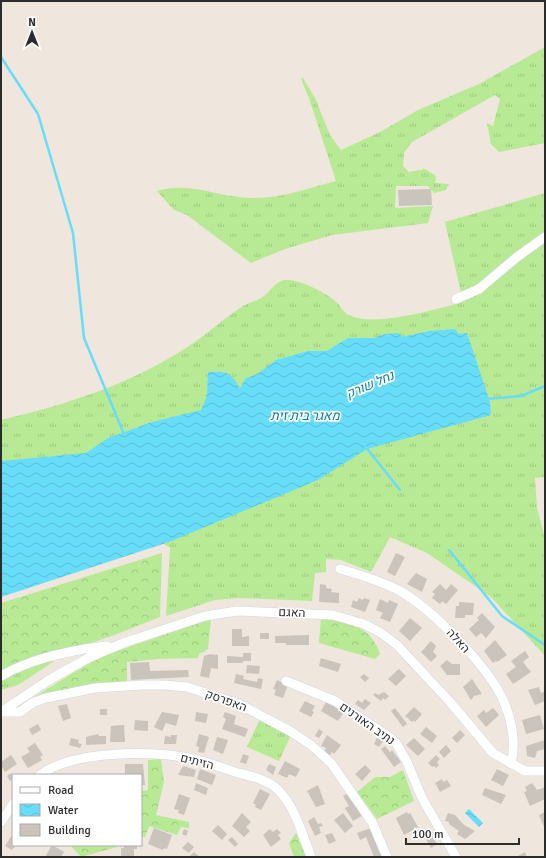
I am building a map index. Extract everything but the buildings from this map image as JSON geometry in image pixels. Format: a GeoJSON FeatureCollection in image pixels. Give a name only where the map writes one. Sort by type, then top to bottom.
{"type":"FeatureCollection","features":[{"type":"Feature","properties":{"kind":"street"},"geometry":{"type":"LineString","coordinates":[[456,299],[479,289],[517,257],[545,237]]}},
{"type":"Feature","properties":{"kind":"street","name":"האלה"},"geometry":{"type":"LineString","coordinates":[[340,570],[380,582],[411,598],[434,616],[466,650],[495,685],[507,708],[513,742],[511,764]]}},
{"type":"Feature","properties":{"kind":"street","name":"האגם"},"geometry":{"type":"LineString","coordinates":[[1,712],[66,670],[90,657],[116,646],[205,616],[226,612],[325,614],[356,621],[380,633],[401,649],[450,702],[493,753],[525,772],[545,771]]}},
{"type":"Feature","properties":{"kind":"street"},"geometry":{"type":"LineString","coordinates":[[1,676],[20,667],[77,650],[116,646]]}},
{"type":"Feature","properties":{"kind":"street","name":"נתיב האורנים"},"geometry":{"type":"LineString","coordinates":[[286,681],[335,701],[388,736],[396,743],[407,762],[422,798],[456,857]]}},
{"type":"Feature","properties":{"kind":"street","name":"האפרסק"},"geometry":{"type":"LineString","coordinates":[[1,712],[20,712],[34,702],[46,698],[95,688],[142,685],[165,685],[187,688],[239,704],[290,731],[311,745],[331,763],[372,822],[386,857]]}},
{"type":"Feature","properties":{"kind":"street","name":"הזיתים"},"geometry":{"type":"LineString","coordinates":[[42,774],[61,763],[90,756],[156,755],[201,761],[261,780],[277,789],[291,807],[311,857]]}},
{"type":"Feature","properties":{"kind":"street"},"geometry":{"type":"LineString","coordinates":[[1,822],[12,806]]}},
{"type":"Feature","properties":{"kind":"green space"},"geometry":{"type":"Polygon","coordinates":[[[545,47],[545,143],[499,152],[491,144],[487,123],[493,126],[500,99],[495,95],[412,142],[404,153],[403,166],[409,172],[425,169],[436,176],[435,183],[449,184],[446,190],[434,193],[428,186],[396,186],[395,208],[433,206],[428,223],[332,235],[285,249],[251,263],[187,215],[174,210],[157,191],[170,188],[182,188],[227,196],[263,198],[273,197],[336,181],[309,98],[301,79],[303,78],[315,98],[330,135],[341,150],[382,131],[418,110],[479,84],[545,47]]]}},
{"type":"Feature","properties":{"kind":"green space"},"geometry":{"type":"Polygon","coordinates":[[[545,193],[545,477],[535,478],[537,508],[545,538],[545,656],[491,597],[427,553],[390,537],[371,572],[341,560],[326,559],[326,572],[315,573],[312,601],[239,598],[215,600],[166,616],[170,548],[93,497],[1,507],[1,420],[97,392],[143,372],[186,348],[245,305],[262,298],[281,281],[297,281],[320,291],[333,299],[347,314],[358,318],[387,319],[421,313],[463,302],[445,222],[545,193]]]}},
{"type":"Feature","properties":{"kind":"green space"},"geometry":{"type":"Polygon","coordinates":[[[162,553],[160,617],[97,641],[24,661],[1,672],[1,603],[162,553]]]}},
{"type":"Feature","properties":{"kind":"green space"},"geometry":{"type":"Polygon","coordinates":[[[321,618],[349,623],[364,631],[371,637],[380,654],[375,659],[319,643],[321,618]]]}},
{"type":"Feature","properties":{"kind":"green space"},"geometry":{"type":"Polygon","coordinates":[[[211,619],[208,649],[199,654],[198,658],[158,659],[127,662],[127,682],[31,699],[81,668],[108,654],[211,619]]]}},
{"type":"Feature","properties":{"kind":"green space"},"geometry":{"type":"Polygon","coordinates":[[[59,658],[18,685],[1,690],[1,681],[20,670],[59,658]]]}},
{"type":"Feature","properties":{"kind":"green space"},"geometry":{"type":"Polygon","coordinates":[[[260,719],[291,735],[279,761],[247,747],[260,719]]]}},
{"type":"Feature","properties":{"kind":"green space"},"geometry":{"type":"Polygon","coordinates":[[[161,759],[164,782],[156,815],[189,822],[189,828],[181,827],[177,835],[149,826],[145,837],[142,837],[142,791],[148,790],[148,760],[161,759]]]}},
{"type":"Feature","properties":{"kind":"green space"},"geometry":{"type":"Polygon","coordinates":[[[403,770],[414,801],[377,819],[357,792],[375,777],[390,777],[403,770]]]}},
{"type":"Feature","properties":{"kind":"green space"},"geometry":{"type":"Polygon","coordinates":[[[296,833],[306,857],[294,857],[289,843],[296,833]]]}},
{"type":"Feature","properties":{"kind":"green space"},"geometry":{"type":"Polygon","coordinates":[[[71,846],[117,846],[117,847],[81,857],[71,846]]]}},
{"type":"Feature","properties":{"kind":"water","name":"מאגר בית זית"},"geometry":{"type":"Polygon","coordinates":[[[455,329],[459,334],[467,333],[490,402],[491,415],[367,449],[318,480],[169,542],[1,597],[1,461],[86,453],[108,438],[152,422],[201,410],[207,396],[208,372],[224,372],[228,374],[234,379],[240,388],[246,378],[256,375],[276,360],[308,351],[327,351],[348,338],[374,338],[385,334],[399,333],[402,337],[429,331],[455,329]]]}},
{"type":"Feature","properties":{"kind":"water"},"geometry":{"type":"Polygon","coordinates":[[[469,809],[483,823],[479,827],[465,813],[469,809]]]}},
{"type":"Feature","properties":{"kind":"waterway"},"geometry":{"type":"LineString","coordinates":[[1,57],[38,114],[73,233],[84,338],[124,434]]}},
{"type":"Feature","properties":{"kind":"waterway","name":"נחל שורק"},"geometry":{"type":"LineString","coordinates":[[486,399],[521,396],[545,386]]}},
{"type":"Feature","properties":{"kind":"waterway"},"geometry":{"type":"LineString","coordinates":[[365,446],[400,490]]}},
{"type":"Feature","properties":{"kind":"waterway"},"geometry":{"type":"LineString","coordinates":[[449,550],[502,616],[545,645]]}}]}
